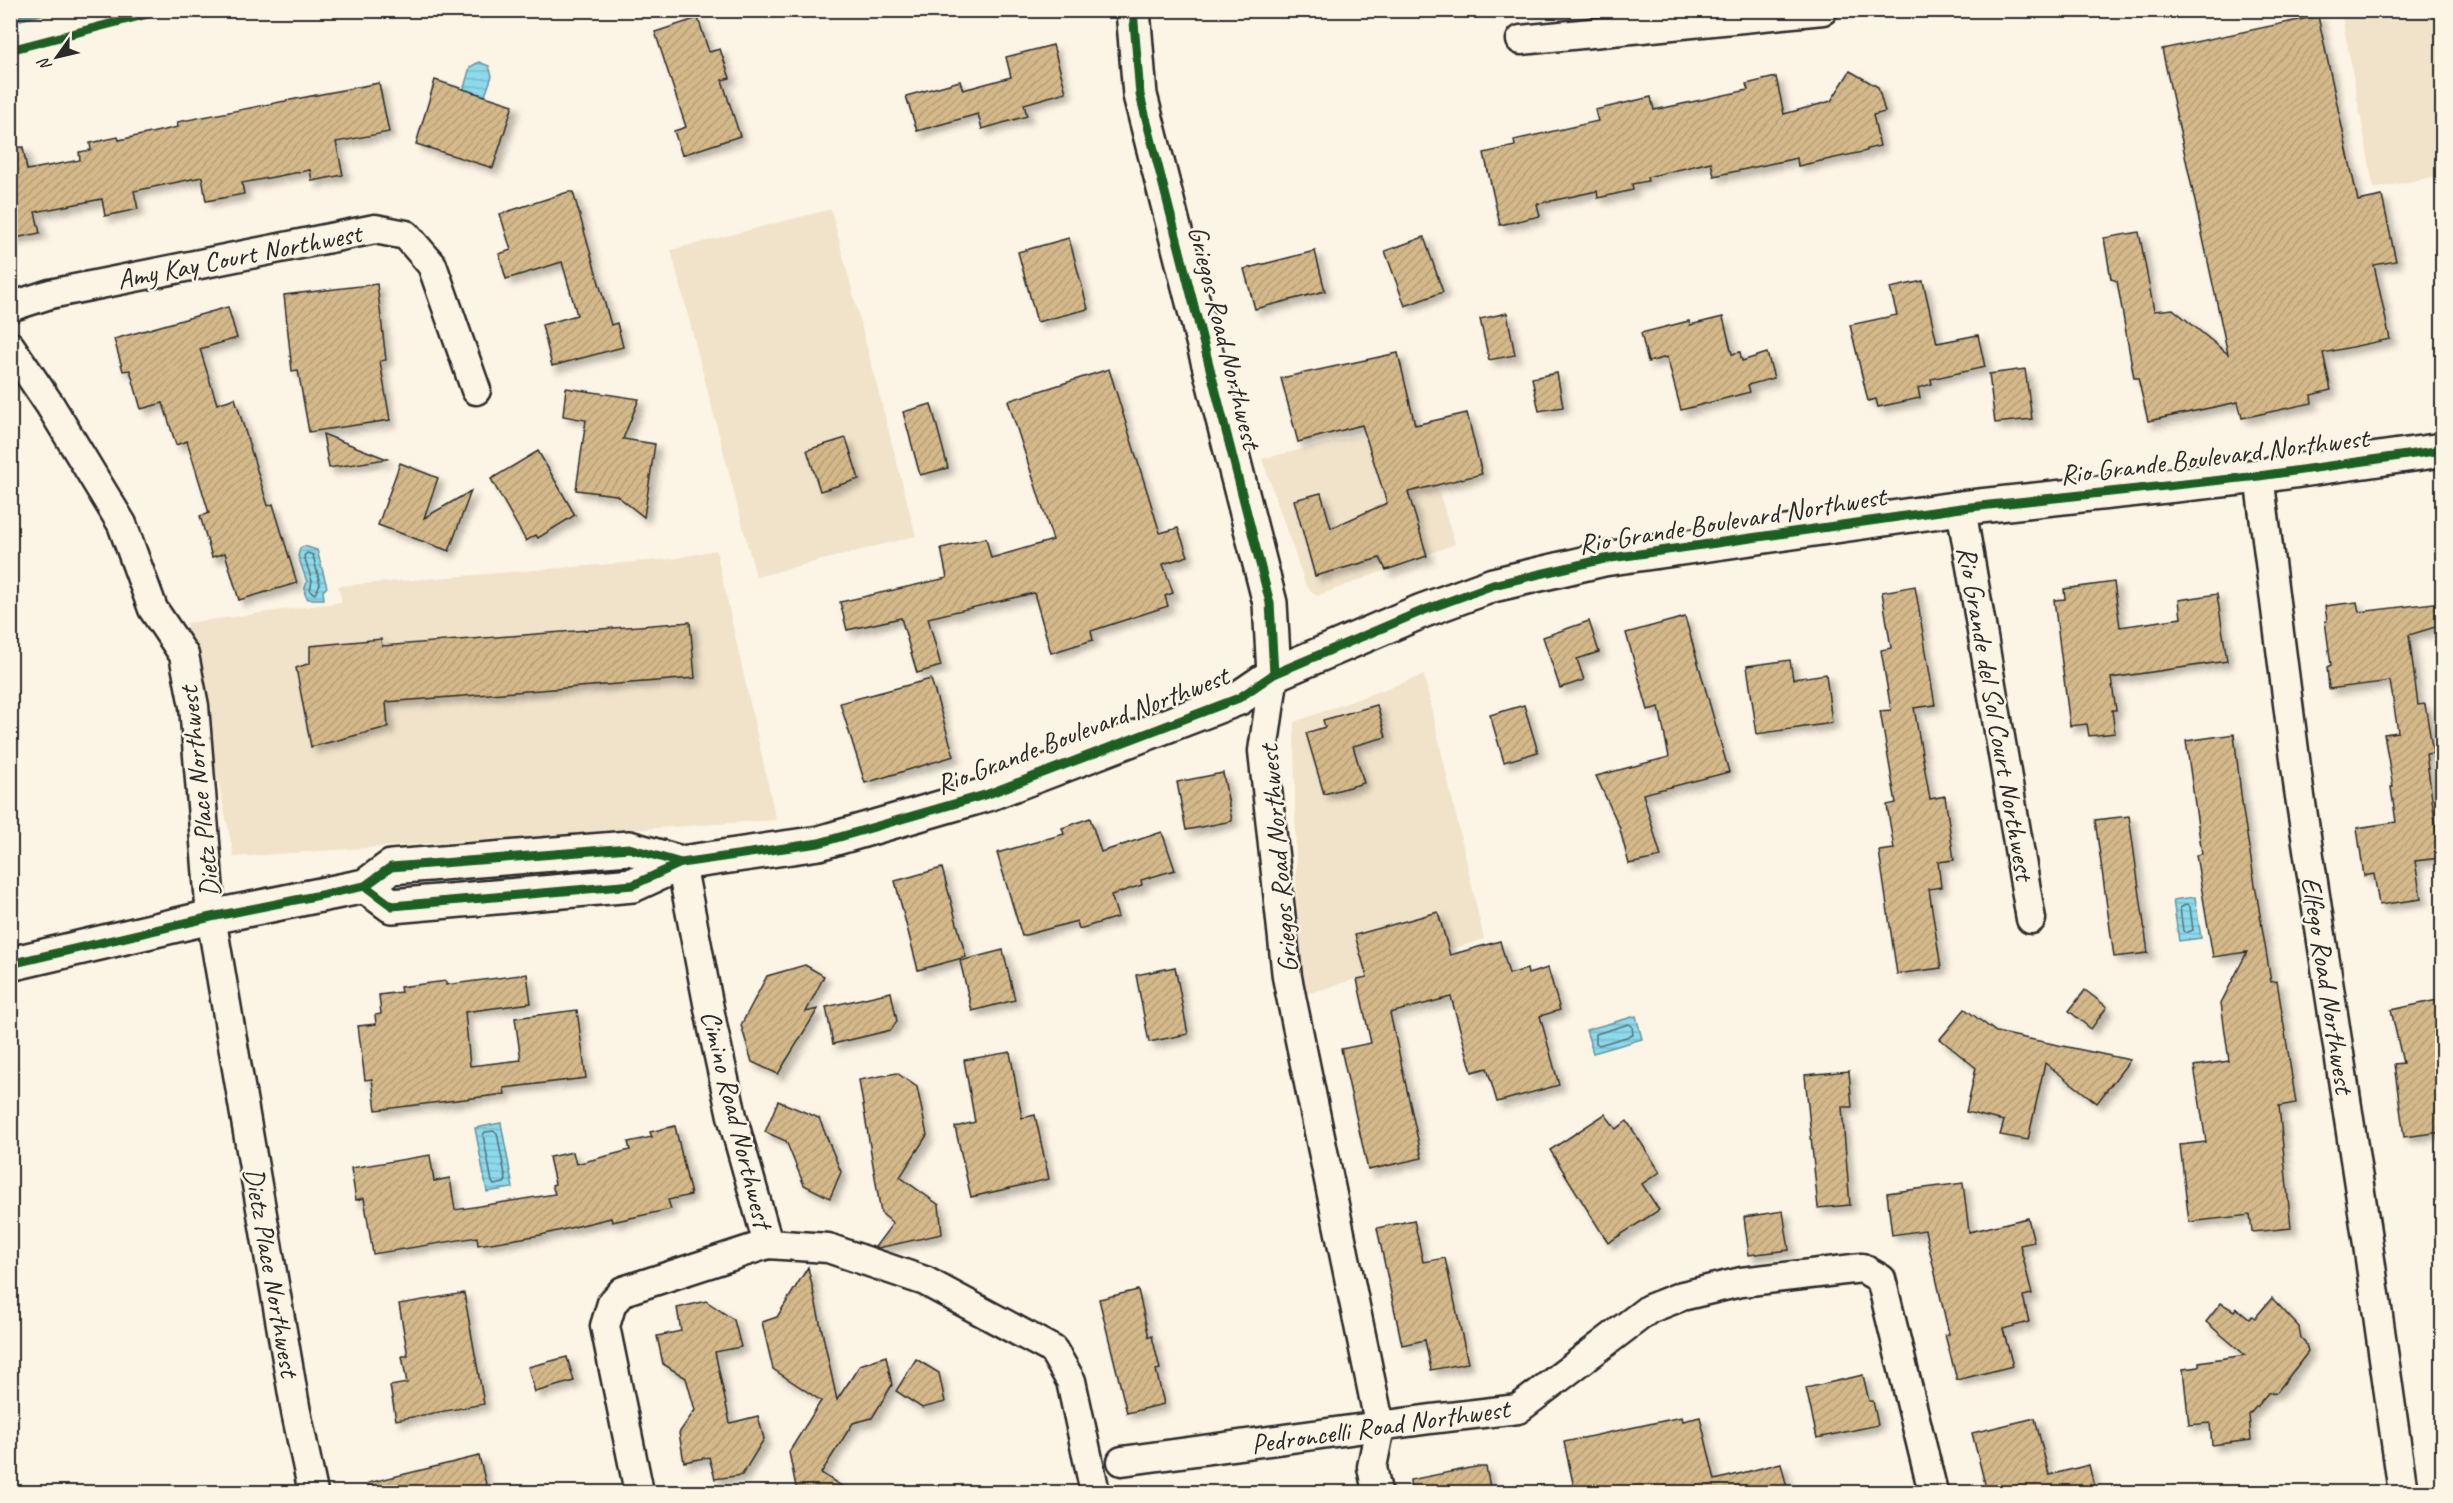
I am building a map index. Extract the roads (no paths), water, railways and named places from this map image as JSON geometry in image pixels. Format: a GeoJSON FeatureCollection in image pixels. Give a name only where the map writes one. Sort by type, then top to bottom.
{"type":"FeatureCollection","features":[{"type":"Feature","properties":{"kind":"main road","name":"Griegos Road Northwest"},"geometry":{"type":"LineString","coordinates":[[1133,10],[1140,95],[1270,603],[1274,674]]}},
{"type":"Feature","properties":{"kind":"main road","name":"Rio Grande Boulevard Northwest"},"geometry":{"type":"LineString","coordinates":[[10,964],[211,917],[365,886],[391,867],[628,848],[681,863],[819,843],[988,794],[1239,698],[1274,674],[1422,611],[1504,582],[1604,559],[1961,508],[2259,476],[2442,450]]}},
{"type":"Feature","properties":{"kind":"street"},"geometry":{"type":"LineString","coordinates":[[1521,40],[1823,10]]}},
{"type":"Feature","properties":{"kind":"street","name":"Amy Kay Court Northwest"},"geometry":{"type":"LineString","coordinates":[[10,307],[50,294],[375,229],[406,235],[432,265],[476,390]]}},
{"type":"Feature","properties":{"kind":"street","name":"Dietz Place Northwest"},"geometry":{"type":"LineString","coordinates":[[10,346],[50,405],[122,524],[153,609],[183,655],[194,706],[211,917],[296,1412],[313,1492]]}},
{"type":"Feature","properties":{"kind":"street","name":"Elfego Road Northwest"},"geometry":{"type":"LineString","coordinates":[[2259,476],[2299,790],[2403,1492]]}},
{"type":"Feature","properties":{"kind":"street","name":"Rio Grande del Sol Court Northwest"},"geometry":{"type":"LineString","coordinates":[[1961,508],[2031,919]]}},
{"type":"Feature","properties":{"kind":"street","name":"Griegos Road Northwest"},"geometry":{"type":"LineString","coordinates":[[1274,674],[1263,751],[1272,853],[1287,977],[1380,1427]]}},
{"type":"Feature","properties":{"kind":"street","name":"Cimino Road Northwest"},"geometry":{"type":"LineString","coordinates":[[681,863],[732,1116],[768,1244],[828,1248],[925,1281],[1053,1350],[1071,1381],[1095,1492]]}},
{"type":"Feature","properties":{"kind":"street"},"geometry":{"type":"LineString","coordinates":[[639,1492],[605,1326],[612,1302],[623,1291],[768,1244]]}},
{"type":"Feature","properties":{"kind":"street","name":"Pedroncelli Road Northwest"},"geometry":{"type":"LineString","coordinates":[[1122,1461],[1518,1409],[1649,1309],[1682,1296],[1741,1282],[1862,1268],[1881,1279],[1933,1492]]}},
{"type":"Feature","properties":{"kind":"street"},"geometry":{"type":"LineString","coordinates":[[1377,1492],[1372,1467],[1380,1427]]}},
{"type":"Feature","properties":{"kind":"water"},"geometry":{"type":"Polygon","coordinates":[[[479,62],[489,66],[492,76],[481,107],[461,98],[470,67],[479,62]]]}},
{"type":"Feature","properties":{"kind":"water"},"geometry":{"type":"Polygon","coordinates":[[[304,546],[317,550],[327,587],[323,591],[324,599],[308,599],[305,595],[307,582],[298,556],[300,548],[304,546]]]}},
{"type":"Feature","properties":{"kind":"water"},"geometry":{"type":"Polygon","coordinates":[[[2195,897],[2201,938],[2179,941],[2173,900],[2195,897]]]}},
{"type":"Feature","properties":{"kind":"water"},"geometry":{"type":"Polygon","coordinates":[[[1636,1016],[1642,1039],[1593,1053],[1586,1030],[1636,1016]]]}},
{"type":"Feature","properties":{"kind":"water"},"geometry":{"type":"Polygon","coordinates":[[[501,1123],[513,1188],[487,1192],[475,1128],[501,1123]]]}},
{"type":"Feature","properties":{"kind":"waterway"},"geometry":{"type":"LineString","coordinates":[[10,19],[46,10]]}}]}
